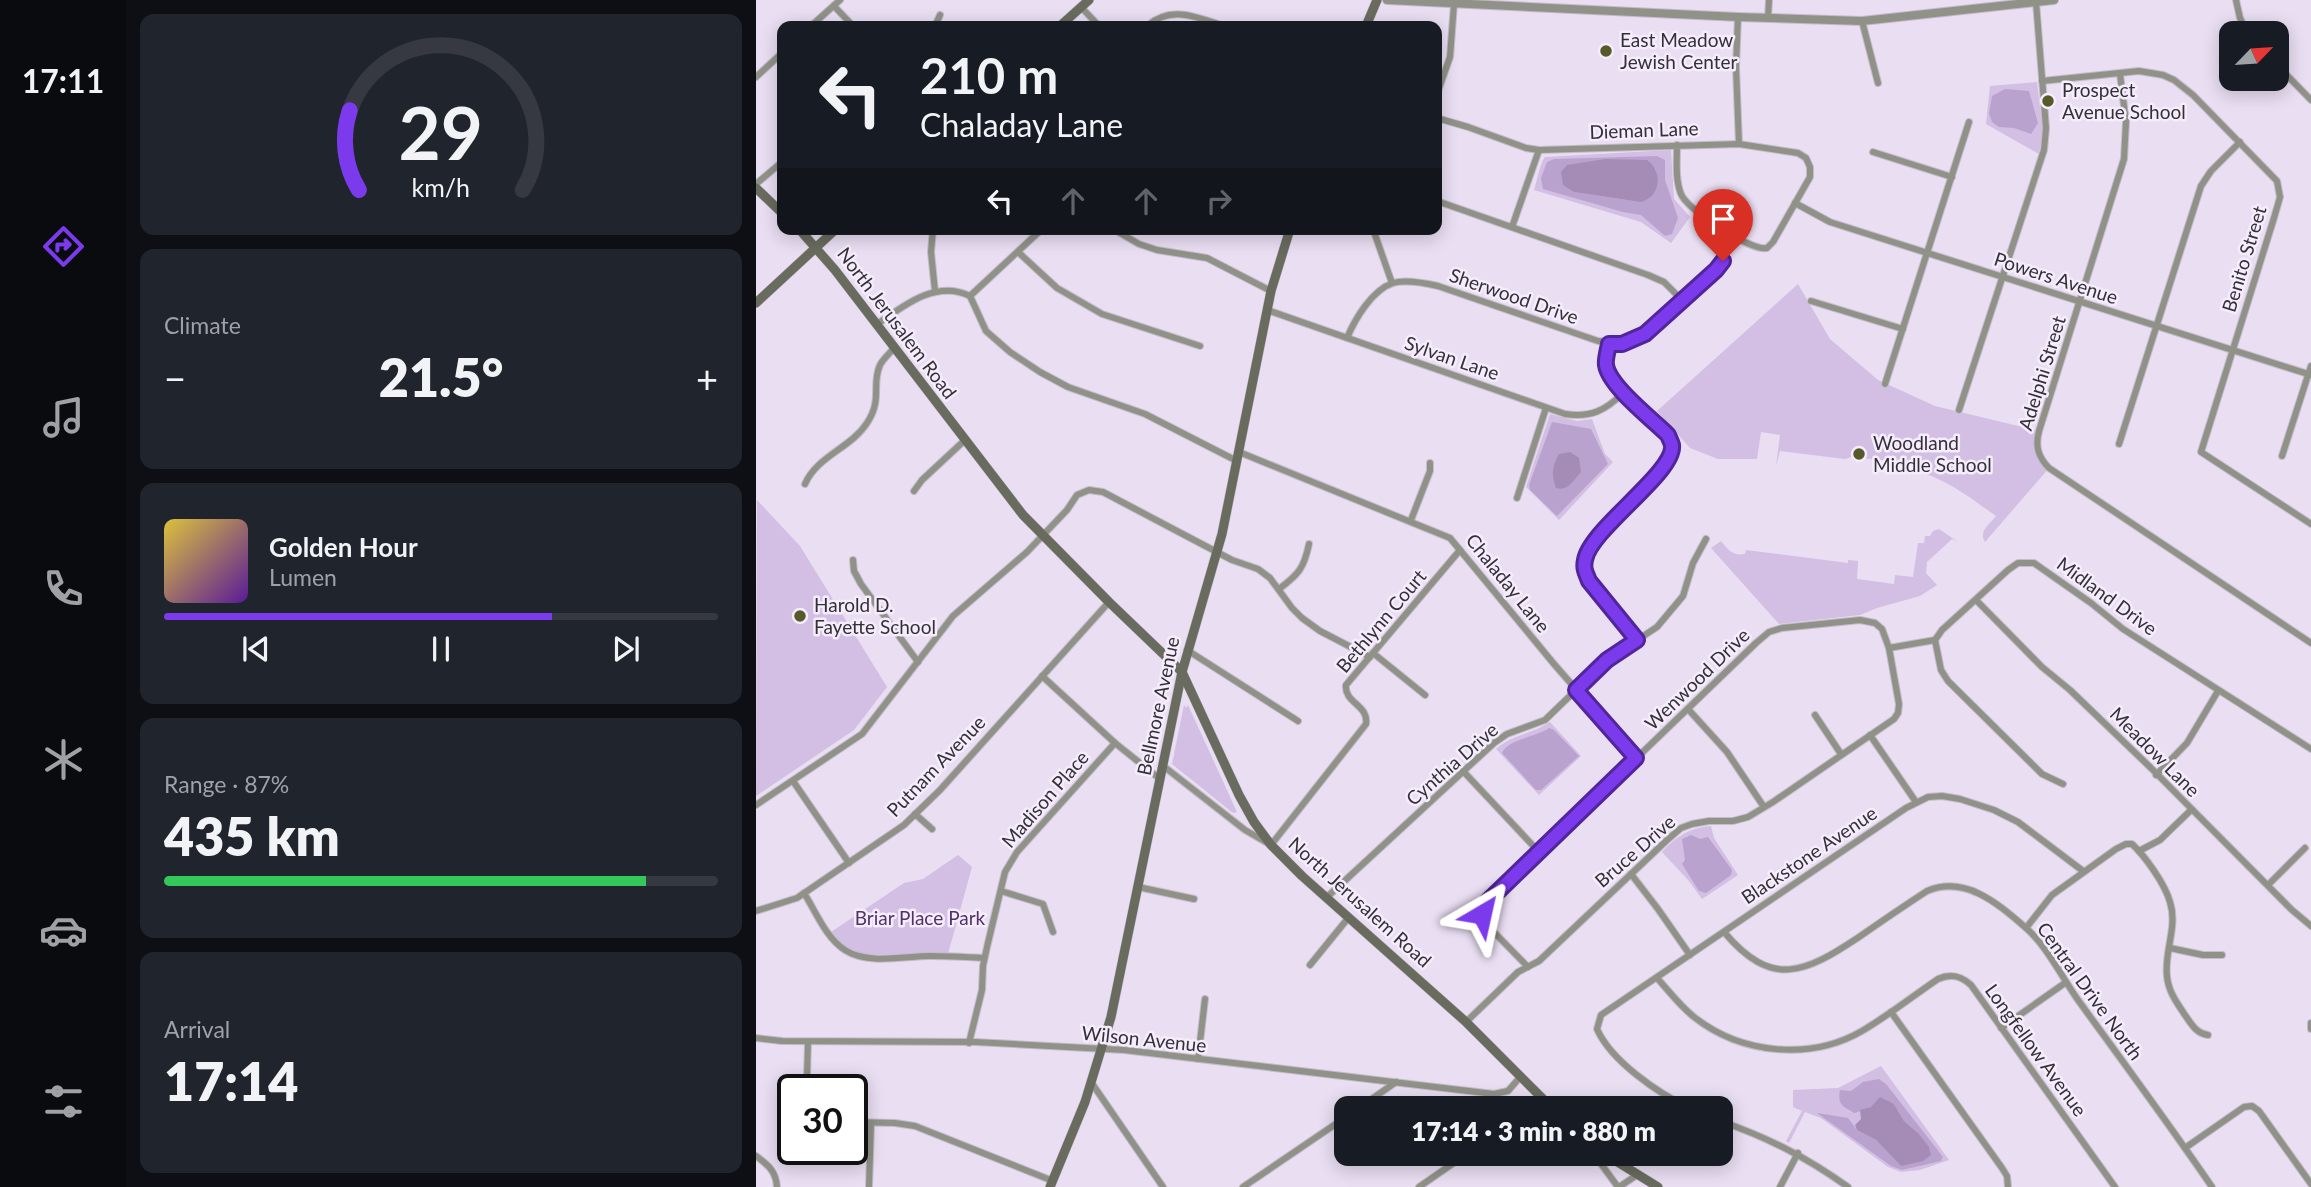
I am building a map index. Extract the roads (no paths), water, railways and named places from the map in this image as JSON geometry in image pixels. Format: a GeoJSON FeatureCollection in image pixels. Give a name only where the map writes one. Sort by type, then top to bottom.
{"type":"FeatureCollection","features":[{"type":"Feature","properties":{"kind":"main road"},"geometry":{"type":"LineString","coordinates":[[1066,21],[1089,0]]}},
{"type":"Feature","properties":{"kind":"main road"},"geometry":{"type":"LineString","coordinates":[[1368,21],[1377,0]]}},
{"type":"Feature","properties":{"kind":"main road"},"geometry":{"type":"LineString","coordinates":[[756,186],[777,208]]}},
{"type":"Feature","properties":{"kind":"main road","name":"North Jerusalem Road"},"geometry":{"type":"LineString","coordinates":[[805,235],[1023,515],[1182,672],[1238,795],[1271,845],[1326,898],[1466,1021],[1541,1096]]}},
{"type":"Feature","properties":{"kind":"main road"},"geometry":{"type":"LineString","coordinates":[[756,303],[830,235]]}},
{"type":"Feature","properties":{"kind":"main road","name":"Bellmore Avenue"},"geometry":{"type":"LineString","coordinates":[[1051,1184],[1102,1048],[1187,650],[1222,534],[1271,290],[1288,235]]}},
{"type":"Feature","properties":{"kind":"main road"},"geometry":{"type":"LineString","coordinates":[[1623,1166],[1658,1187]]}},
{"type":"Feature","properties":{"kind":"street"},"geometry":{"type":"LineString","coordinates":[[817,21],[840,0]]}},
{"type":"Feature","properties":{"kind":"street"},"geometry":{"type":"LineString","coordinates":[[1387,0],[1862,21],[1985,4],[2054,0]]}},
{"type":"Feature","properties":{"kind":"street"},"geometry":{"type":"LineString","coordinates":[[1768,18],[1769,0]]}},
{"type":"Feature","properties":{"kind":"street"},"geometry":{"type":"LineString","coordinates":[[2236,0],[2242,21]]}},
{"type":"Feature","properties":{"kind":"street"},"geometry":{"type":"LineString","coordinates":[[1959,410],[2044,150],[2046,128],[2036,2]]}},
{"type":"Feature","properties":{"kind":"street"},"geometry":{"type":"LineString","coordinates":[[1442,80],[1450,57],[1454,4]]}},
{"type":"Feature","properties":{"kind":"street"},"geometry":{"type":"LineString","coordinates":[[834,6],[848,21]]}},
{"type":"Feature","properties":{"kind":"street"},"geometry":{"type":"LineString","coordinates":[[1081,7],[1094,21]]}},
{"type":"Feature","properties":{"kind":"street"},"geometry":{"type":"LineString","coordinates":[[1155,21],[1174,13],[1209,21]]}},
{"type":"Feature","properties":{"kind":"street"},"geometry":{"type":"LineString","coordinates":[[937,21],[940,15]]}},
{"type":"Feature","properties":{"kind":"street"},"geometry":{"type":"LineString","coordinates":[[1738,17],[1736,67],[1739,144]]}},
{"type":"Feature","properties":{"kind":"street"},"geometry":{"type":"LineString","coordinates":[[1862,21],[1878,83]]}},
{"type":"Feature","properties":{"kind":"street"},"geometry":{"type":"LineString","coordinates":[[756,77],[777,58]]}},
{"type":"Feature","properties":{"kind":"street","name":"Benito Street"},"geometry":{"type":"LineString","coordinates":[[2042,82],[2151,72],[2174,80],[2193,95],[2277,181],[2280,197],[2201,452],[2311,524]]}},
{"type":"Feature","properties":{"kind":"street","name":"Adelphi Street"},"geometry":{"type":"LineString","coordinates":[[2120,74],[2126,122],[2124,159],[2037,436],[2040,457],[2054,472],[2311,643]]}},
{"type":"Feature","properties":{"kind":"street"},"geometry":{"type":"LineString","coordinates":[[2289,77],[2311,100]]}},
{"type":"Feature","properties":{"kind":"street","name":"Dieman Lane"},"geometry":{"type":"LineString","coordinates":[[1442,119],[1539,150],[1677,145],[1765,146],[1804,156],[1810,167],[1810,177],[1795,203]]}},
{"type":"Feature","properties":{"kind":"street"},"geometry":{"type":"LineString","coordinates":[[1885,384],[1969,122]]}},
{"type":"Feature","properties":{"kind":"street"},"geometry":{"type":"LineString","coordinates":[[2119,444],[2201,186],[2211,171],[2240,142]]}},
{"type":"Feature","properties":{"kind":"street"},"geometry":{"type":"LineString","coordinates":[[1677,145],[1678,181],[1682,198],[1695,212],[1759,249],[1768,248],[1795,203]]}},
{"type":"Feature","properties":{"kind":"street"},"geometry":{"type":"LineString","coordinates":[[1513,227],[1539,150]]}},
{"type":"Feature","properties":{"kind":"street"},"geometry":{"type":"LineString","coordinates":[[1873,152],[1952,177]]}},
{"type":"Feature","properties":{"kind":"street"},"geometry":{"type":"LineString","coordinates":[[756,186],[777,167]]}},
{"type":"Feature","properties":{"kind":"street"},"geometry":{"type":"LineString","coordinates":[[1442,203],[1648,275],[1664,282],[1682,300]]}},
{"type":"Feature","properties":{"kind":"street","name":"Powers Avenue"},"geometry":{"type":"LineString","coordinates":[[1795,203],[1830,222],[2310,375]]}},
{"type":"Feature","properties":{"kind":"street"},"geometry":{"type":"LineString","coordinates":[[932,235],[931,252],[935,291]]}},
{"type":"Feature","properties":{"kind":"street"},"geometry":{"type":"LineString","coordinates":[[876,325],[911,301],[935,291],[956,291],[970,296],[1036,235]]}},
{"type":"Feature","properties":{"kind":"street"},"geometry":{"type":"LineString","coordinates":[[1123,235],[1157,250],[1208,258],[1271,290]]}},
{"type":"Feature","properties":{"kind":"street"},"geometry":{"type":"LineString","coordinates":[[1346,338],[1365,304],[1392,283],[1375,235]]}},
{"type":"Feature","properties":{"kind":"street"},"geometry":{"type":"LineString","coordinates":[[1637,640],[1589,581],[1584,566],[1588,550],[1663,468],[1671,454],[1672,446],[1668,435],[1611,380],[1606,365],[1609,344],[1622,344],[1645,334],[1716,270],[1737,237]]}},
{"type":"Feature","properties":{"kind":"street"},"geometry":{"type":"LineString","coordinates":[[1018,252],[1057,288],[1101,314],[1200,346]]}},
{"type":"Feature","properties":{"kind":"street","name":"Sherwood Drive"},"geometry":{"type":"LineString","coordinates":[[1392,283],[1417,282],[1438,286],[1609,344]]}},
{"type":"Feature","properties":{"kind":"street","name":"Chaladay Lane"},"geometry":{"type":"LineString","coordinates":[[970,296],[986,331],[1010,352],[1068,387],[1145,414],[1238,456],[1447,535],[1636,758]]}},
{"type":"Feature","properties":{"kind":"street"},"geometry":{"type":"LineString","coordinates":[[1811,300],[1903,329]]}},
{"type":"Feature","properties":{"kind":"street","name":"Sylvan Lane"},"geometry":{"type":"LineString","coordinates":[[1267,310],[1565,414],[1588,415],[1605,409],[1623,393]]}},
{"type":"Feature","properties":{"kind":"street"},"geometry":{"type":"LineString","coordinates":[[805,484],[822,461],[865,427],[876,406],[880,366],[894,348]]}},
{"type":"Feature","properties":{"kind":"street"},"geometry":{"type":"LineString","coordinates":[[2282,456],[2311,366]]}},
{"type":"Feature","properties":{"kind":"street"},"geometry":{"type":"LineString","coordinates":[[1517,498],[1546,408]]}},
{"type":"Feature","properties":{"kind":"street"},"geometry":{"type":"LineString","coordinates":[[914,491],[922,480],[965,440]]}},
{"type":"Feature","properties":{"kind":"street"},"geometry":{"type":"LineString","coordinates":[[1411,520],[1430,471],[1430,463]]}},
{"type":"Feature","properties":{"kind":"street"},"geometry":{"type":"LineString","coordinates":[[756,805],[862,734],[953,616],[1043,535],[1077,495],[1089,490],[1103,492],[1232,560],[1258,569],[1270,578],[1302,618],[1320,631],[1371,655],[1425,695]]}},
{"type":"Feature","properties":{"kind":"street","name":"Cynthia Drive"},"geometry":{"type":"LineString","coordinates":[[1326,898],[1500,738],[1545,720],[1607,660],[1657,627],[1678,605],[1697,553],[1706,539]]}},
{"type":"Feature","properties":{"kind":"street"},"geometry":{"type":"LineString","coordinates":[[1279,589],[1302,569],[1310,544]]}},
{"type":"Feature","properties":{"kind":"street","name":"Bethlynn Court"},"geometry":{"type":"LineString","coordinates":[[1271,845],[1366,724],[1364,710],[1348,697],[1346,685],[1460,550]]}},
{"type":"Feature","properties":{"kind":"street"},"geometry":{"type":"LineString","coordinates":[[853,561],[854,571],[861,584],[918,662]]}},
{"type":"Feature","properties":{"kind":"street","name":"Midland Drive"},"geometry":{"type":"LineString","coordinates":[[1935,640],[1942,630],[2008,570],[2018,563],[2034,564],[2091,603],[2123,629],[2311,749]]}},
{"type":"Feature","properties":{"kind":"street","name":"Meadow Lane"},"geometry":{"type":"LineString","coordinates":[[1976,600],[2311,926]]}},
{"type":"Feature","properties":{"kind":"street","name":"Putnam Avenue"},"geometry":{"type":"LineString","coordinates":[[756,911],[785,904],[804,893],[904,825],[1109,602]]}},
{"type":"Feature","properties":{"kind":"street","name":"Wenwood Drive"},"geometry":{"type":"LineString","coordinates":[[1528,967],[1486,924],[1482,914],[1487,902],[1769,632],[1782,628],[1869,621],[1882,629],[1889,648]]}},
{"type":"Feature","properties":{"kind":"street"},"geometry":{"type":"LineString","coordinates":[[1889,648],[1935,640],[1941,670],[1948,681],[2042,774],[2063,785]]}},
{"type":"Feature","properties":{"kind":"street","name":"Bruce Drive"},"geometry":{"type":"LineString","coordinates":[[1466,1021],[1503,985],[1539,961],[1681,828],[1699,822],[1741,820],[1894,719],[1899,704],[1889,648]]}},
{"type":"Feature","properties":{"kind":"street"},"geometry":{"type":"LineString","coordinates":[[1187,650],[1298,721]]}},
{"type":"Feature","properties":{"kind":"street"},"geometry":{"type":"LineString","coordinates":[[1042,676],[1115,743],[1160,779]]}},
{"type":"Feature","properties":{"kind":"street"},"geometry":{"type":"LineString","coordinates":[[2156,775],[2187,743],[2218,691]]}},
{"type":"Feature","properties":{"kind":"street"},"geometry":{"type":"LineString","coordinates":[[1688,709],[1722,746],[1764,807]]}},
{"type":"Feature","properties":{"kind":"street"},"geometry":{"type":"LineString","coordinates":[[1815,715],[1841,754]]}},
{"type":"Feature","properties":{"kind":"street"},"geometry":{"type":"LineString","coordinates":[[1870,735],[1916,802]]}},
{"type":"Feature","properties":{"kind":"street","name":"Madison Place"},"geometry":{"type":"LineString","coordinates":[[969,1043],[982,989],[984,958],[1005,872],[1017,852],[1115,743]]}},
{"type":"Feature","properties":{"kind":"street"},"geometry":{"type":"LineString","coordinates":[[1162,765],[1245,830],[1271,845]]}},
{"type":"Feature","properties":{"kind":"street"},"geometry":{"type":"LineString","coordinates":[[1463,771],[1539,852]]}},
{"type":"Feature","properties":{"kind":"street"},"geometry":{"type":"LineString","coordinates":[[793,781],[849,863]]}},
{"type":"Feature","properties":{"kind":"street","name":"Blackstone Avenue"},"geometry":{"type":"LineString","coordinates":[[1669,1096],[1614,1054],[1597,1029],[1601,1016],[1916,802],[1928,797],[1948,796],[2003,813],[2029,829],[2083,871]]}},
{"type":"Feature","properties":{"kind":"street"},"geometry":{"type":"LineString","coordinates":[[2139,851],[2160,840],[2191,810]]}},
{"type":"Feature","properties":{"kind":"street"},"geometry":{"type":"LineString","coordinates":[[915,814],[932,829]]}},
{"type":"Feature","properties":{"kind":"street"},"geometry":{"type":"LineString","coordinates":[[2026,928],[2052,895],[2083,871],[2126,844],[2132,844],[2171,902],[2173,918],[2166,968],[2171,993],[2192,1026],[2208,1035]]}},
{"type":"Feature","properties":{"kind":"street"},"geometry":{"type":"LineString","coordinates":[[2268,885],[2305,848]]}},
{"type":"Feature","properties":{"kind":"street"},"geometry":{"type":"LineString","coordinates":[[1631,874],[1690,955]]}},
{"type":"Feature","properties":{"kind":"street","name":"Central Drive North"},"geometry":{"type":"LineString","coordinates":[[1724,932],[1746,956],[1761,964],[1784,969],[1805,968],[1831,956],[1927,891],[1952,885],[1981,894],[2026,928],[2043,946],[2066,983],[2212,1187]]}},
{"type":"Feature","properties":{"kind":"street"},"geometry":{"type":"LineString","coordinates":[[1138,887],[1194,900]]}},
{"type":"Feature","properties":{"kind":"street"},"geometry":{"type":"LineString","coordinates":[[1001,891],[1044,904],[1053,932]]}},
{"type":"Feature","properties":{"kind":"street"},"geometry":{"type":"LineString","coordinates":[[804,893],[835,941],[856,955],[984,958]]}},
{"type":"Feature","properties":{"kind":"street"},"geometry":{"type":"LineString","coordinates":[[1310,965],[1349,917]]}},
{"type":"Feature","properties":{"kind":"street"},"geometry":{"type":"LineString","coordinates":[[2169,948],[2222,955]]}},
{"type":"Feature","properties":{"kind":"street","name":"Longfellow Avenue"},"geometry":{"type":"LineString","coordinates":[[1657,978],[1683,1007],[1704,1024],[1732,1039],[1761,1048],[1798,1049],[1822,1046],[1861,1032],[1938,979],[1947,975],[1957,976],[1971,985],[2115,1187]]}},
{"type":"Feature","properties":{"kind":"street"},"geometry":{"type":"LineString","coordinates":[[2001,1028],[2066,983]]}},
{"type":"Feature","properties":{"kind":"street"},"geometry":{"type":"LineString","coordinates":[[1198,1059],[1205,999]]}},
{"type":"Feature","properties":{"kind":"street"},"geometry":{"type":"LineString","coordinates":[[1891,1012],[2002,1168],[2007,1176],[2008,1187]]}},
{"type":"Feature","properties":{"kind":"street"},"geometry":{"type":"LineString","coordinates":[[2311,1023],[2311,1029]]}},
{"type":"Feature","properties":{"kind":"street","name":"Wilson Avenue"},"geometry":{"type":"LineString","coordinates":[[756,1038],[808,1042],[969,1043],[1102,1048],[1494,1094],[1508,1091],[1521,1076]]}},
{"type":"Feature","properties":{"kind":"street"},"geometry":{"type":"LineString","coordinates":[[807,1074],[808,1042]]}},
{"type":"Feature","properties":{"kind":"street"},"geometry":{"type":"LineString","coordinates":[[1091,1082],[1163,1187]]}},
{"type":"Feature","properties":{"kind":"street"},"geometry":{"type":"LineString","coordinates":[[1376,1096],[1396,1082]]}},
{"type":"Feature","properties":{"kind":"street"},"geometry":{"type":"LineString","coordinates":[[2185,1148],[2244,1107],[2252,1106],[2261,1114],[2311,1184]]}},
{"type":"Feature","properties":{"kind":"street"},"geometry":{"type":"LineString","coordinates":[[868,1124],[915,1126],[1051,1184]]}},
{"type":"Feature","properties":{"kind":"street"},"geometry":{"type":"LineString","coordinates":[[869,1187],[871,1124]]}},
{"type":"Feature","properties":{"kind":"street"},"geometry":{"type":"LineString","coordinates":[[1243,1187],[1334,1125]]}},
{"type":"Feature","properties":{"kind":"street"},"geometry":{"type":"LineString","coordinates":[[1733,1126],[1798,1153],[1847,1187]]}},
{"type":"Feature","properties":{"kind":"street"},"geometry":{"type":"LineString","coordinates":[[1780,1187],[1798,1153]]}},
{"type":"Feature","properties":{"kind":"street"},"geometry":{"type":"LineString","coordinates":[[756,1156],[769,1166],[777,1184]]}},
{"type":"Feature","properties":{"kind":"street"},"geometry":{"type":"LineString","coordinates":[[1419,1187],[1449,1166]]}},
{"type":"Feature","properties":{"kind":"street"},"geometry":{"type":"LineString","coordinates":[[1603,1166],[1618,1187],[1637,1175]]}},
{"type":"Feature","properties":{"kind":"place","name":"East Meadow Jewish Center"},"geometry":{"type":"Point","coordinates":[1606,51]}},
{"type":"Feature","properties":{"kind":"place","name":"Prospect Avenue School"},"geometry":{"type":"Point","coordinates":[2048,101]}},
{"type":"Feature","properties":{"kind":"place","name":"Woodland Middle School"},"geometry":{"type":"Point","coordinates":[1859,454]}},
{"type":"Feature","properties":{"kind":"place","name":"Harold D. Fayette School"},"geometry":{"type":"Point","coordinates":[800,616]}},
{"type":"Feature","properties":{"kind":"park label","name":"Briar Place Park"},"geometry":{"type":"Point","coordinates":[920,918]}}]}
